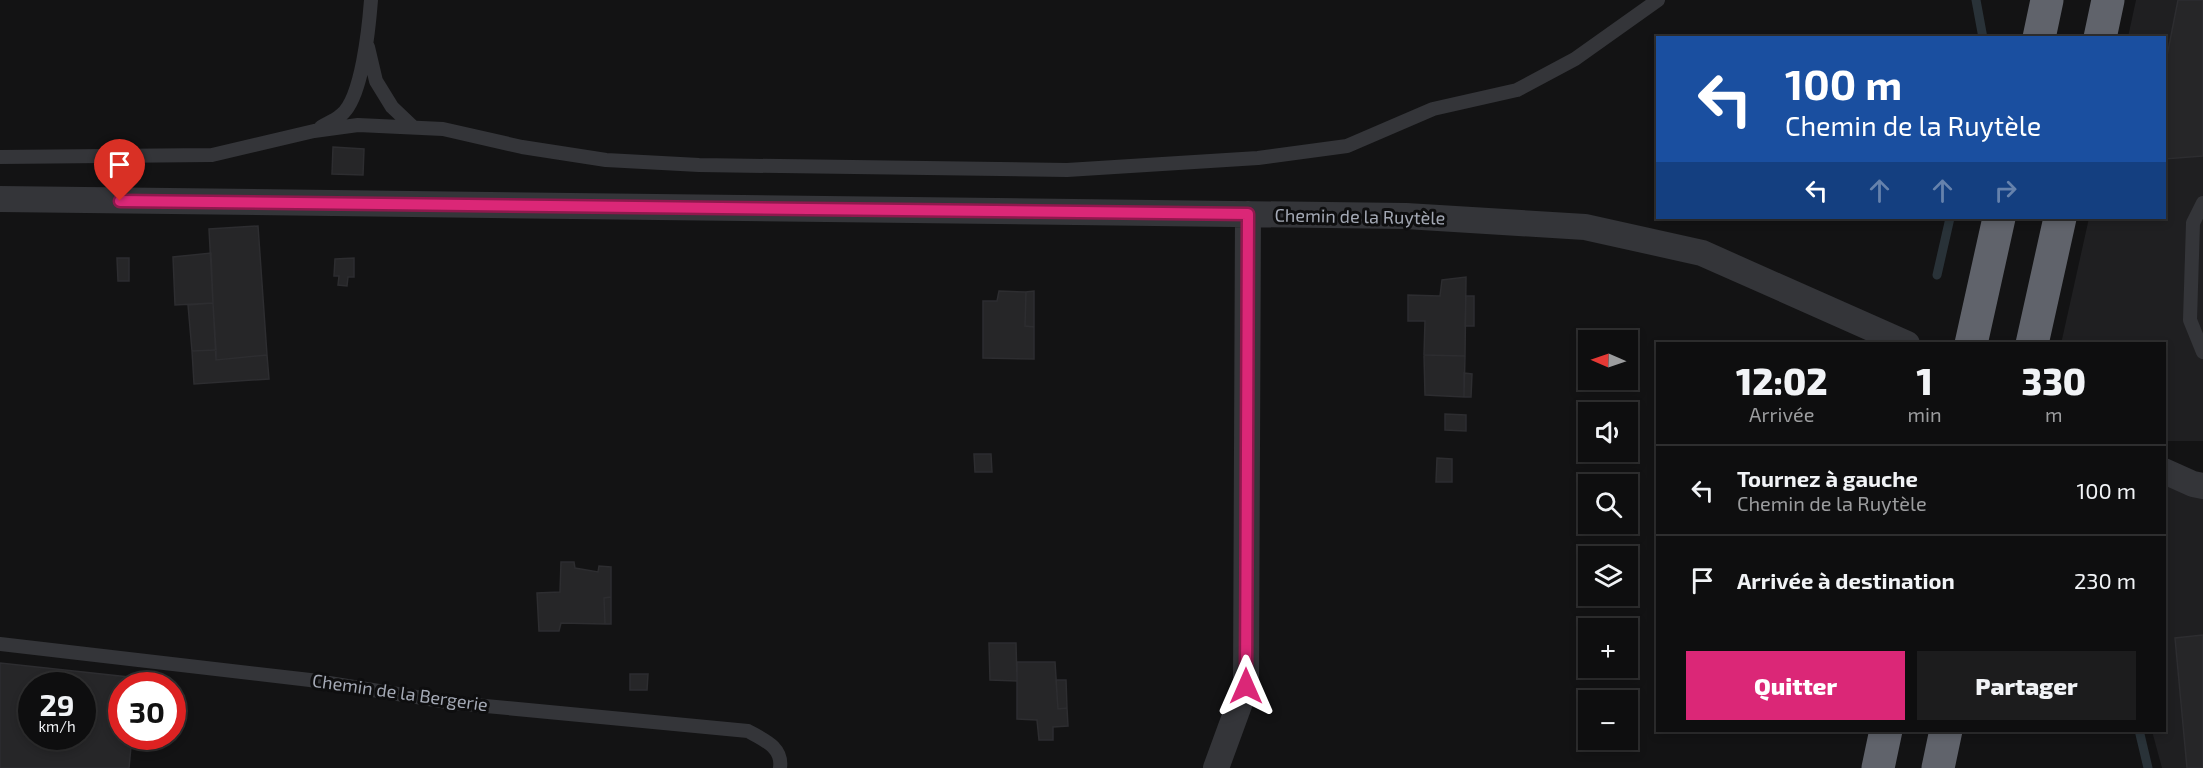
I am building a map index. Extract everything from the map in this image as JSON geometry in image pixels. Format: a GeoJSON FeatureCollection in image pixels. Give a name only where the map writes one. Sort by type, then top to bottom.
{"type":"FeatureCollection","features":[{"type":"Feature","properties":{"kind":"highway"},"geometry":{"type":"LineString","coordinates":[[2039,36],[2047,0]]}},
{"type":"Feature","properties":{"kind":"highway"},"geometry":{"type":"LineString","coordinates":[[2100,36],[2108,0]]}},
{"type":"Feature","properties":{"kind":"highway"},"geometry":{"type":"LineString","coordinates":[[1971,342],[1999,219]]}},
{"type":"Feature","properties":{"kind":"highway"},"geometry":{"type":"LineString","coordinates":[[2032,342],[2060,219]]}},
{"type":"Feature","properties":{"kind":"highway"},"geometry":{"type":"LineString","coordinates":[[1878,768],[1886,732]]}},
{"type":"Feature","properties":{"kind":"highway"},"geometry":{"type":"LineString","coordinates":[[1938,768],[1946,732]]}},
{"type":"Feature","properties":{"kind":"street","name":"Chemin de la Ruytèle"},"geometry":{"type":"LineString","coordinates":[[0,199],[1406,216],[1585,227],[1702,253],[1898,339]]}},
{"type":"Feature","properties":{"kind":"street"},"geometry":{"type":"LineString","coordinates":[[1216,768],[1246,686],[1248,214]]}},
{"type":"Feature","properties":{"kind":"street"},"geometry":{"type":"LineString","coordinates":[[2166,472],[2203,486]]}},
{"type":"Feature","properties":{"kind":"lane"},"geometry":{"type":"LineString","coordinates":[[314,131],[343,114],[354,94],[367,41],[372,0]]}},
{"type":"Feature","properties":{"kind":"lane"},"geometry":{"type":"LineString","coordinates":[[0,157],[212,155],[314,131],[358,125],[443,129],[522,147],[606,160],[699,165],[1067,170],[1258,158],[1347,146],[1433,109],[1517,90],[1575,59],[1658,0]]}},
{"type":"Feature","properties":{"kind":"lane"},"geometry":{"type":"LineString","coordinates":[[367,41],[376,81],[392,107],[412,126]]}},
{"type":"Feature","properties":{"kind":"lane"},"geometry":{"type":"LineString","coordinates":[[2203,203],[2193,223],[2190,320],[2203,352]]}},
{"type":"Feature","properties":{"kind":"lane","name":"Chemin de la Bergerie"},"geometry":{"type":"LineString","coordinates":[[0,644],[310,680],[454,703],[748,731],[773,744],[781,760],[780,768]]}},
{"type":"Feature","properties":{"kind":"shaded area"},"geometry":{"type":"Polygon","coordinates":[[[2136,0],[2203,0],[2203,441],[2166,441],[2166,342],[2061,342],[2089,219],[2166,219],[2166,36],[2128,36],[2136,0]]]}},
{"type":"Feature","properties":{"kind":"shaded area"},"geometry":{"type":"Polygon","coordinates":[[[2166,485],[2203,497],[2203,768],[2162,768],[2152,732],[2166,732],[2166,485]]]}},
{"type":"Feature","properties":{"kind":"building"},"geometry":{"type":"Polygon","coordinates":[[[2178,0],[2203,0],[2203,156],[2166,159],[2166,61],[2178,0]]]}},
{"type":"Feature","properties":{"kind":"building"},"geometry":{"type":"Polygon","coordinates":[[[333,147],[364,149],[363,175],[332,174],[333,147]]]}},
{"type":"Feature","properties":{"kind":"building"},"geometry":{"type":"Polygon","coordinates":[[[258,226],[267,355],[216,360],[209,229],[258,226]]]}},
{"type":"Feature","properties":{"kind":"building"},"geometry":{"type":"Polygon","coordinates":[[[211,253],[213,303],[175,305],[173,257],[211,253]]]}},
{"type":"Feature","properties":{"kind":"building"},"geometry":{"type":"Polygon","coordinates":[[[117,258],[129,258],[129,281],[118,281],[117,258]]]}},
{"type":"Feature","properties":{"kind":"building"},"geometry":{"type":"Polygon","coordinates":[[[354,258],[354,277],[348,277],[347,286],[338,285],[339,276],[334,276],[335,259],[354,258]]]}},
{"type":"Feature","properties":{"kind":"building"},"geometry":{"type":"Polygon","coordinates":[[[1466,277],[1465,356],[1424,355],[1425,321],[1408,321],[1408,295],[1440,296],[1442,280],[1466,277]]]}},
{"type":"Feature","properties":{"kind":"building"},"geometry":{"type":"Polygon","coordinates":[[[999,291],[1026,292],[1025,326],[1034,327],[1034,359],[983,358],[983,301],[997,301],[999,291]]]}},
{"type":"Feature","properties":{"kind":"building"},"geometry":{"type":"Polygon","coordinates":[[[1034,291],[1034,327],[1025,326],[1026,292],[1034,291]]]}},
{"type":"Feature","properties":{"kind":"building"},"geometry":{"type":"Polygon","coordinates":[[[1466,296],[1474,296],[1474,326],[1465,326],[1466,296]]]}},
{"type":"Feature","properties":{"kind":"building"},"geometry":{"type":"Polygon","coordinates":[[[213,303],[216,350],[192,351],[188,305],[213,303]]]}},
{"type":"Feature","properties":{"kind":"building"},"geometry":{"type":"Polygon","coordinates":[[[216,350],[216,360],[267,355],[269,379],[194,384],[192,351],[216,350]]]}},
{"type":"Feature","properties":{"kind":"building"},"geometry":{"type":"Polygon","coordinates":[[[1424,355],[1465,356],[1464,397],[1425,395],[1424,355]]]}},
{"type":"Feature","properties":{"kind":"building"},"geometry":{"type":"Polygon","coordinates":[[[1464,373],[1472,374],[1471,397],[1464,397],[1464,373]]]}},
{"type":"Feature","properties":{"kind":"building"},"geometry":{"type":"Polygon","coordinates":[[[1445,414],[1466,415],[1466,431],[1445,430],[1445,414]]]}},
{"type":"Feature","properties":{"kind":"building"},"geometry":{"type":"Polygon","coordinates":[[[974,454],[991,454],[992,472],[975,472],[974,454]]]}},
{"type":"Feature","properties":{"kind":"building"},"geometry":{"type":"Polygon","coordinates":[[[1437,458],[1452,459],[1452,482],[1436,482],[1437,458]]]}},
{"type":"Feature","properties":{"kind":"building"},"geometry":{"type":"Polygon","coordinates":[[[561,562],[574,562],[575,568],[598,572],[599,566],[611,567],[611,597],[604,598],[605,624],[561,623],[559,631],[539,631],[537,593],[560,592],[561,562]]]}},
{"type":"Feature","properties":{"kind":"building"},"geometry":{"type":"Polygon","coordinates":[[[611,597],[611,624],[605,624],[604,598],[611,597]]]}},
{"type":"Feature","properties":{"kind":"building"},"geometry":{"type":"Polygon","coordinates":[[[2203,635],[2203,768],[2187,768],[2175,638],[2203,635]]]}},
{"type":"Feature","properties":{"kind":"building"},"geometry":{"type":"Polygon","coordinates":[[[989,643],[1016,643],[1017,681],[990,680],[989,643]]]}},
{"type":"Feature","properties":{"kind":"building"},"geometry":{"type":"Polygon","coordinates":[[[1017,662],[1055,662],[1058,709],[1067,708],[1068,726],[1053,727],[1053,740],[1039,740],[1037,720],[1017,719],[1017,662]]]}},
{"type":"Feature","properties":{"kind":"building"},"geometry":{"type":"Polygon","coordinates":[[[0,663],[83,672],[18,672],[18,750],[96,750],[96,673],[108,675],[108,750],[131,750],[129,768],[0,768],[0,663]]]}},
{"type":"Feature","properties":{"kind":"building"},"geometry":{"type":"Polygon","coordinates":[[[630,674],[648,674],[647,690],[630,690],[630,674]]]}},
{"type":"Feature","properties":{"kind":"building"},"geometry":{"type":"Polygon","coordinates":[[[1056,680],[1066,680],[1067,708],[1058,709],[1056,680]]]}},
{"type":"Feature","properties":{"kind":"waterway"},"geometry":{"type":"LineString","coordinates":[[1976,0],[1983,36]]}},
{"type":"Feature","properties":{"kind":"waterway"},"geometry":{"type":"LineString","coordinates":[[1937,275],[1950,219]]}},
{"type":"Feature","properties":{"kind":"waterway"},"geometry":{"type":"LineString","coordinates":[[2139,732],[2148,768]]}},
{"type":"Feature","properties":{"kind":"route"},"geometry":{"type":"LineString","coordinates":[[120,201],[1248,214],[1246,686]]}}]}
